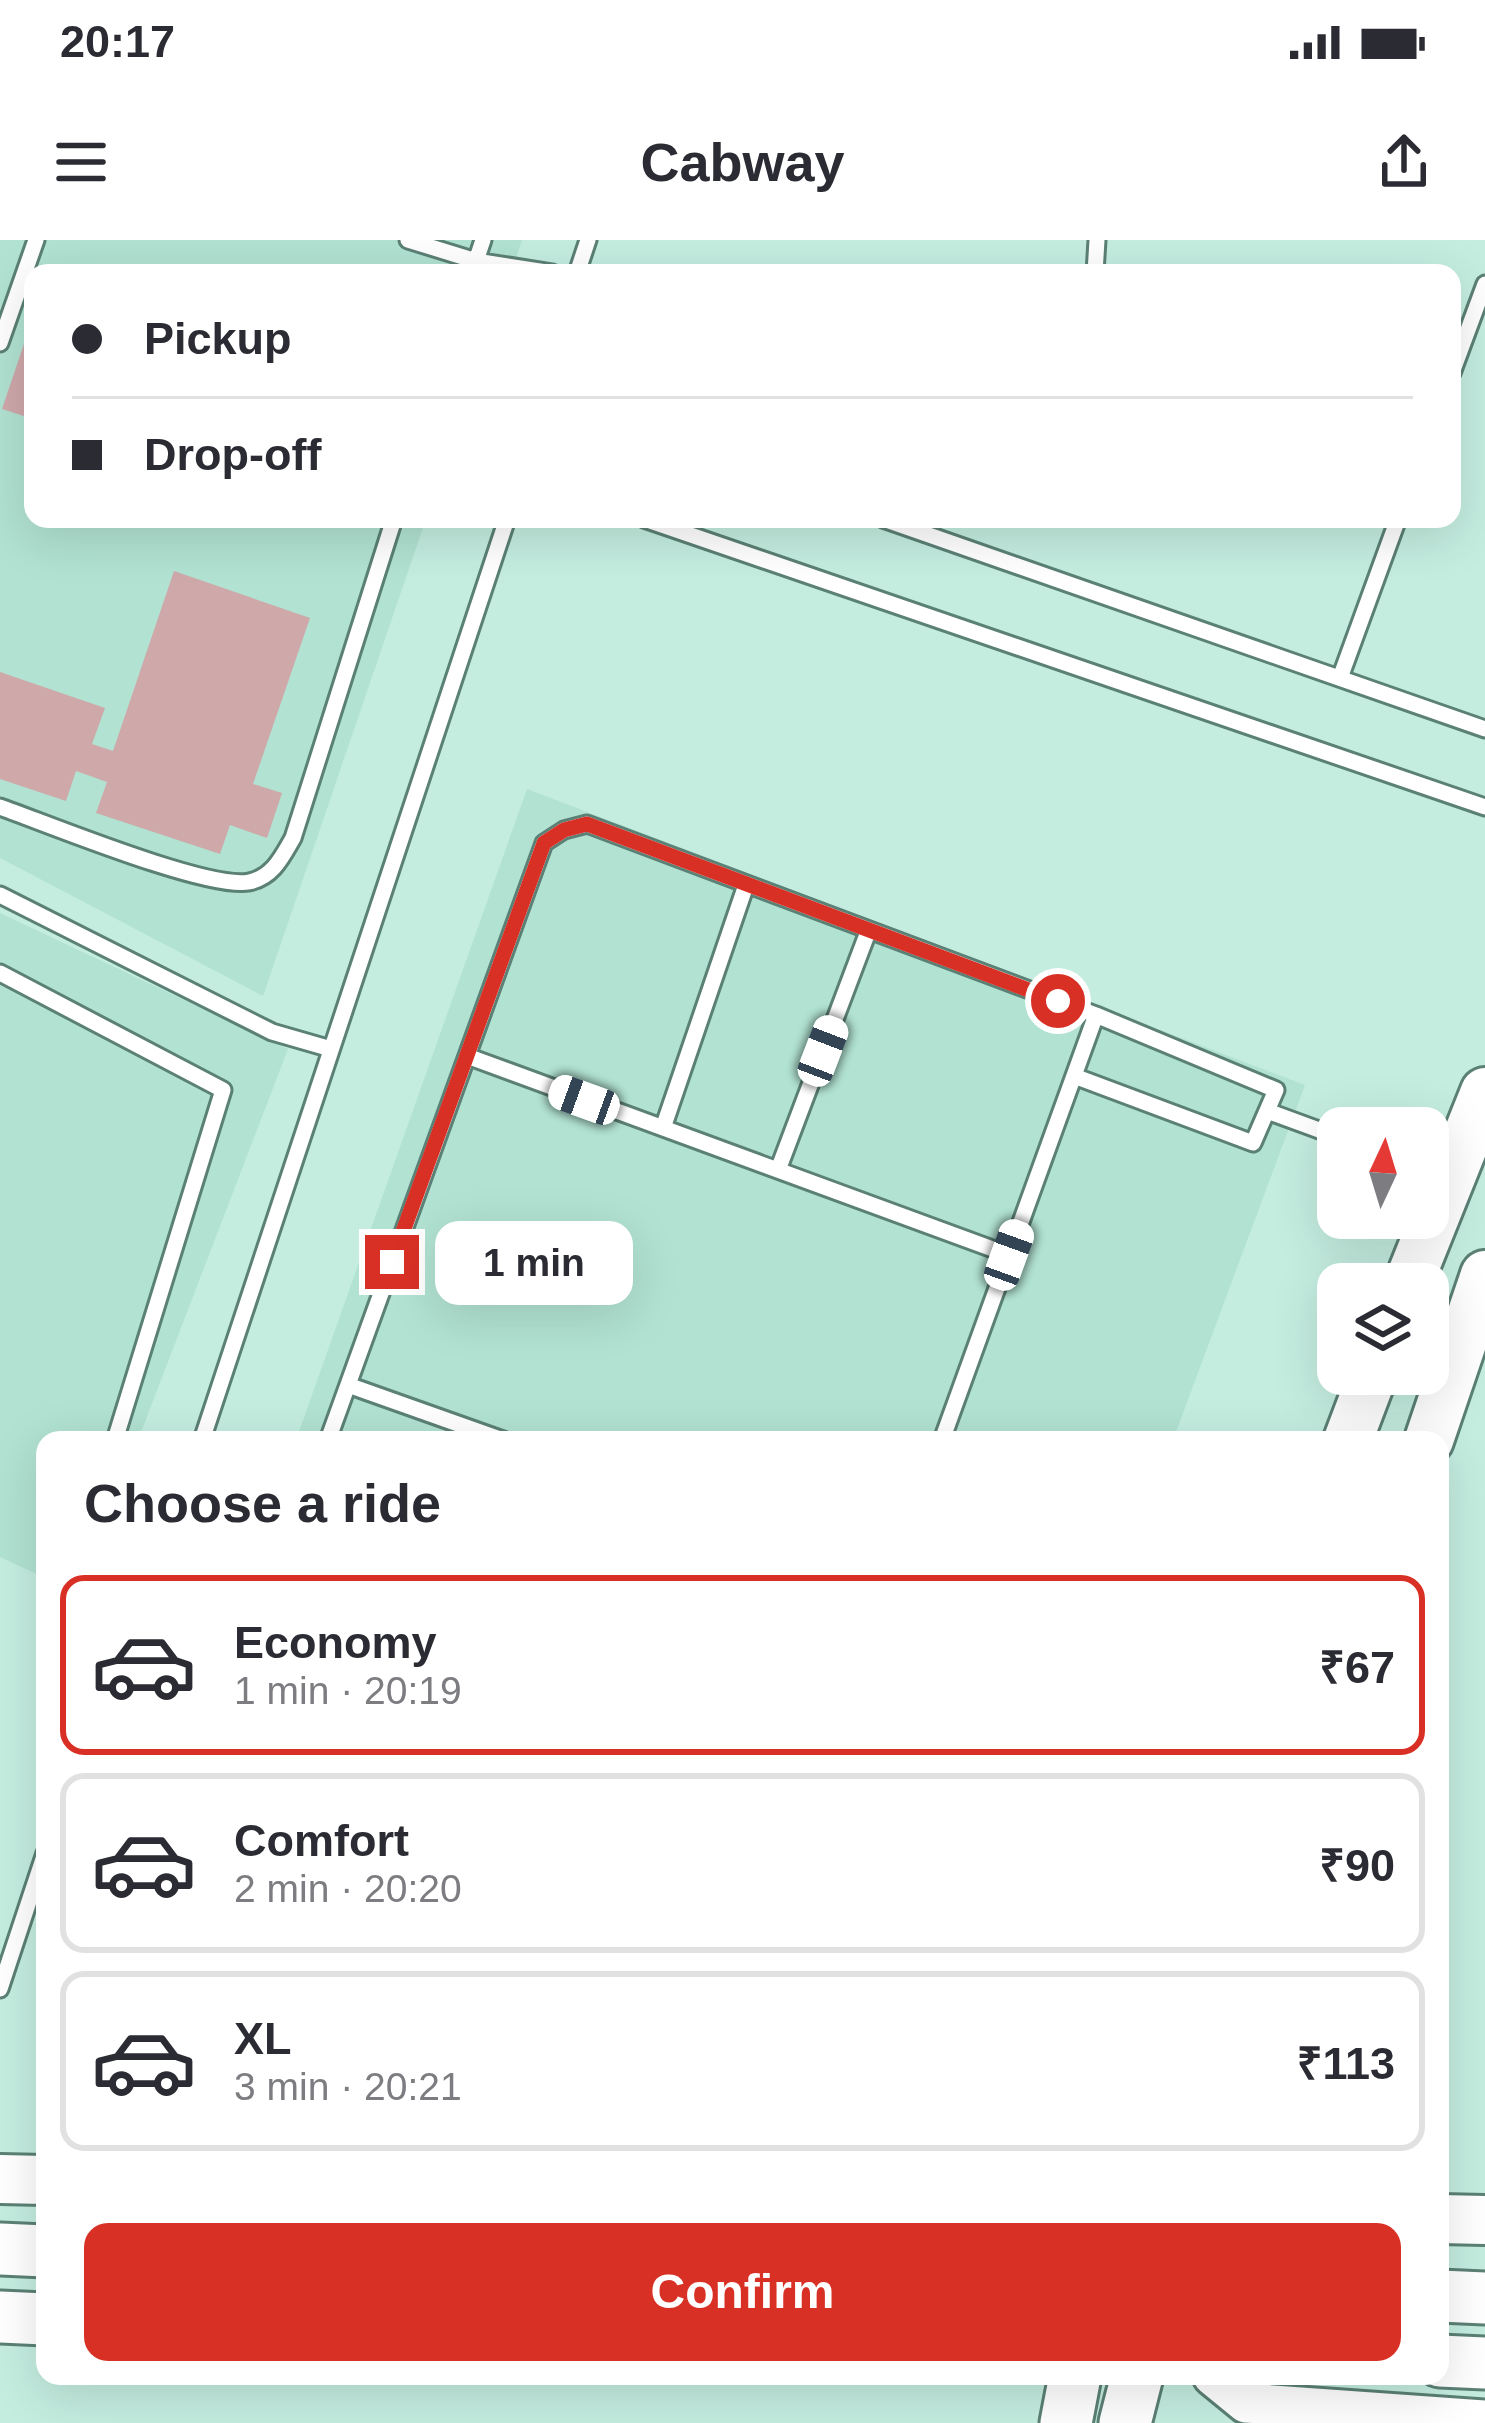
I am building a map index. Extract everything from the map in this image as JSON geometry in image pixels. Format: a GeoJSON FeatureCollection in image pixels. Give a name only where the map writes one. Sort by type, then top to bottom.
{"type":"FeatureCollection","features":[{"type":"Feature","properties":{"kind":"highway"},"geometry":{"type":"LineString","coordinates":[[0,2249],[36,2251]]}},
{"type":"Feature","properties":{"kind":"highway"},"geometry":{"type":"LineString","coordinates":[[1449,2296],[1485,2298]]}},
{"type":"Feature","properties":{"kind":"highway"},"geometry":{"type":"LineString","coordinates":[[0,2317],[36,2319]]}},
{"type":"Feature","properties":{"kind":"highway"},"geometry":{"type":"LineString","coordinates":[[1449,2361],[1485,2363]]}},
{"type":"Feature","properties":{"kind":"highway"},"geometry":{"type":"LineString","coordinates":[[1066,2423],[1073,2385]]}},
{"type":"Feature","properties":{"kind":"highway"},"geometry":{"type":"LineString","coordinates":[[1125,2423],[1135,2385]]}},
{"type":"Feature","properties":{"kind":"main road"},"geometry":{"type":"LineString","coordinates":[[1449,1158],[1485,1092]]}},
{"type":"Feature","properties":{"kind":"main road"},"geometry":{"type":"LineString","coordinates":[[1432,1431],[1485,1275]]}},
{"type":"Feature","properties":{"kind":"main road"},"geometry":{"type":"LineString","coordinates":[[1351,1431],[1365,1395]]}},
{"type":"Feature","properties":{"kind":"main road"},"geometry":{"type":"LineString","coordinates":[[0,2179],[36,2180]]}},
{"type":"Feature","properties":{"kind":"main road"},"geometry":{"type":"LineString","coordinates":[[1449,2218],[1485,2220]]}},
{"type":"Feature","properties":{"kind":"street"},"geometry":{"type":"LineString","coordinates":[[1224,2385],[1246,2403],[1485,2420]]}},
{"type":"Feature","properties":{"kind":"lane"},"geometry":{"type":"LineString","coordinates":[[408,240],[428,243],[468,264]]}},
{"type":"Feature","properties":{"kind":"lane"},"geometry":{"type":"LineString","coordinates":[[0,343],[24,275]]}},
{"type":"Feature","properties":{"kind":"lane"},"geometry":{"type":"LineString","coordinates":[[0,284],[18,292]]}},
{"type":"Feature","properties":{"kind":"lane"},"geometry":{"type":"LineString","coordinates":[[1461,349],[1485,284]]}},
{"type":"Feature","properties":{"kind":"lane"},"geometry":{"type":"LineString","coordinates":[[0,807],[205,878],[249,882],[276,868],[293,838],[391,528]]}},
{"type":"Feature","properties":{"kind":"lane"},"geometry":{"type":"LineString","coordinates":[[205,1431],[504,528]]}},
{"type":"Feature","properties":{"kind":"lane"},"geometry":{"type":"LineString","coordinates":[[670,528],[1485,807]]}},
{"type":"Feature","properties":{"kind":"lane"},"geometry":{"type":"LineString","coordinates":[[910,528],[1485,729]]}},
{"type":"Feature","properties":{"kind":"lane"},"geometry":{"type":"LineString","coordinates":[[1340,678],[1395,528]]}},
{"type":"Feature","properties":{"kind":"lane"},"geometry":{"type":"LineString","coordinates":[[331,1431],[544,843],[564,830],[587,824],[1096,1015],[1276,1090],[1253,1143],[1074,1076]]}},
{"type":"Feature","properties":{"kind":"lane"},"geometry":{"type":"LineString","coordinates":[[663,1128],[746,885]]}},
{"type":"Feature","properties":{"kind":"lane"},"geometry":{"type":"LineString","coordinates":[[0,896],[272,1032],[331,1049]]}},
{"type":"Feature","properties":{"kind":"lane"},"geometry":{"type":"LineString","coordinates":[[778,1170],[868,932]]}},
{"type":"Feature","properties":{"kind":"lane"},"geometry":{"type":"LineString","coordinates":[[0,974],[223,1090],[118,1431]]}},
{"type":"Feature","properties":{"kind":"lane"},"geometry":{"type":"LineString","coordinates":[[945,1431],[1096,1015]]}},
{"type":"Feature","properties":{"kind":"lane"},"geometry":{"type":"LineString","coordinates":[[466,1056],[1009,1255]]}},
{"type":"Feature","properties":{"kind":"lane"},"geometry":{"type":"LineString","coordinates":[[1267,1111],[1317,1129]]}},
{"type":"Feature","properties":{"kind":"lane"},"geometry":{"type":"LineString","coordinates":[[348,1385],[478,1431]]}},
{"type":"Feature","properties":{"kind":"lane"},"geometry":{"type":"LineString","coordinates":[[0,1989],[8,1940],[36,1874]]}},
{"type":"Feature","properties":{"kind":"shaded area"},"geometry":{"type":"Polygon","coordinates":[[[0,240],[522,240],[514,264],[24,264],[24,528],[423,528],[263,996],[0,858],[0,240]]]}},
{"type":"Feature","properties":{"kind":"shaded area"},"geometry":{"type":"Polygon","coordinates":[[[527,789],[1305,1085],[1176,1431],[299,1431],[527,789]]]}},
{"type":"Feature","properties":{"kind":"shaded area"},"geometry":{"type":"Polygon","coordinates":[[[0,913],[288,1049],[141,1431],[36,1431],[36,1574],[0,1557],[0,913]]]}},
{"type":"Feature","properties":{"kind":"building"},"geometry":{"type":"Polygon","coordinates":[[[24,344],[24,416],[2,409],[24,344]]]}},
{"type":"Feature","properties":{"kind":"building"},"geometry":{"type":"Polygon","coordinates":[[[174,571],[310,618],[253,784],[282,793],[267,838],[230,825],[220,854],[96,813],[107,782],[76,771],[66,801],[0,779],[0,672],[105,708],[92,744],[113,751],[174,571]]]}},
{"type":"Feature","properties":{"kind":"route"},"geometry":{"type":"LineString","coordinates":[[392,1262],[544,843],[564,830],[587,824],[1058,1001]]}}]}
